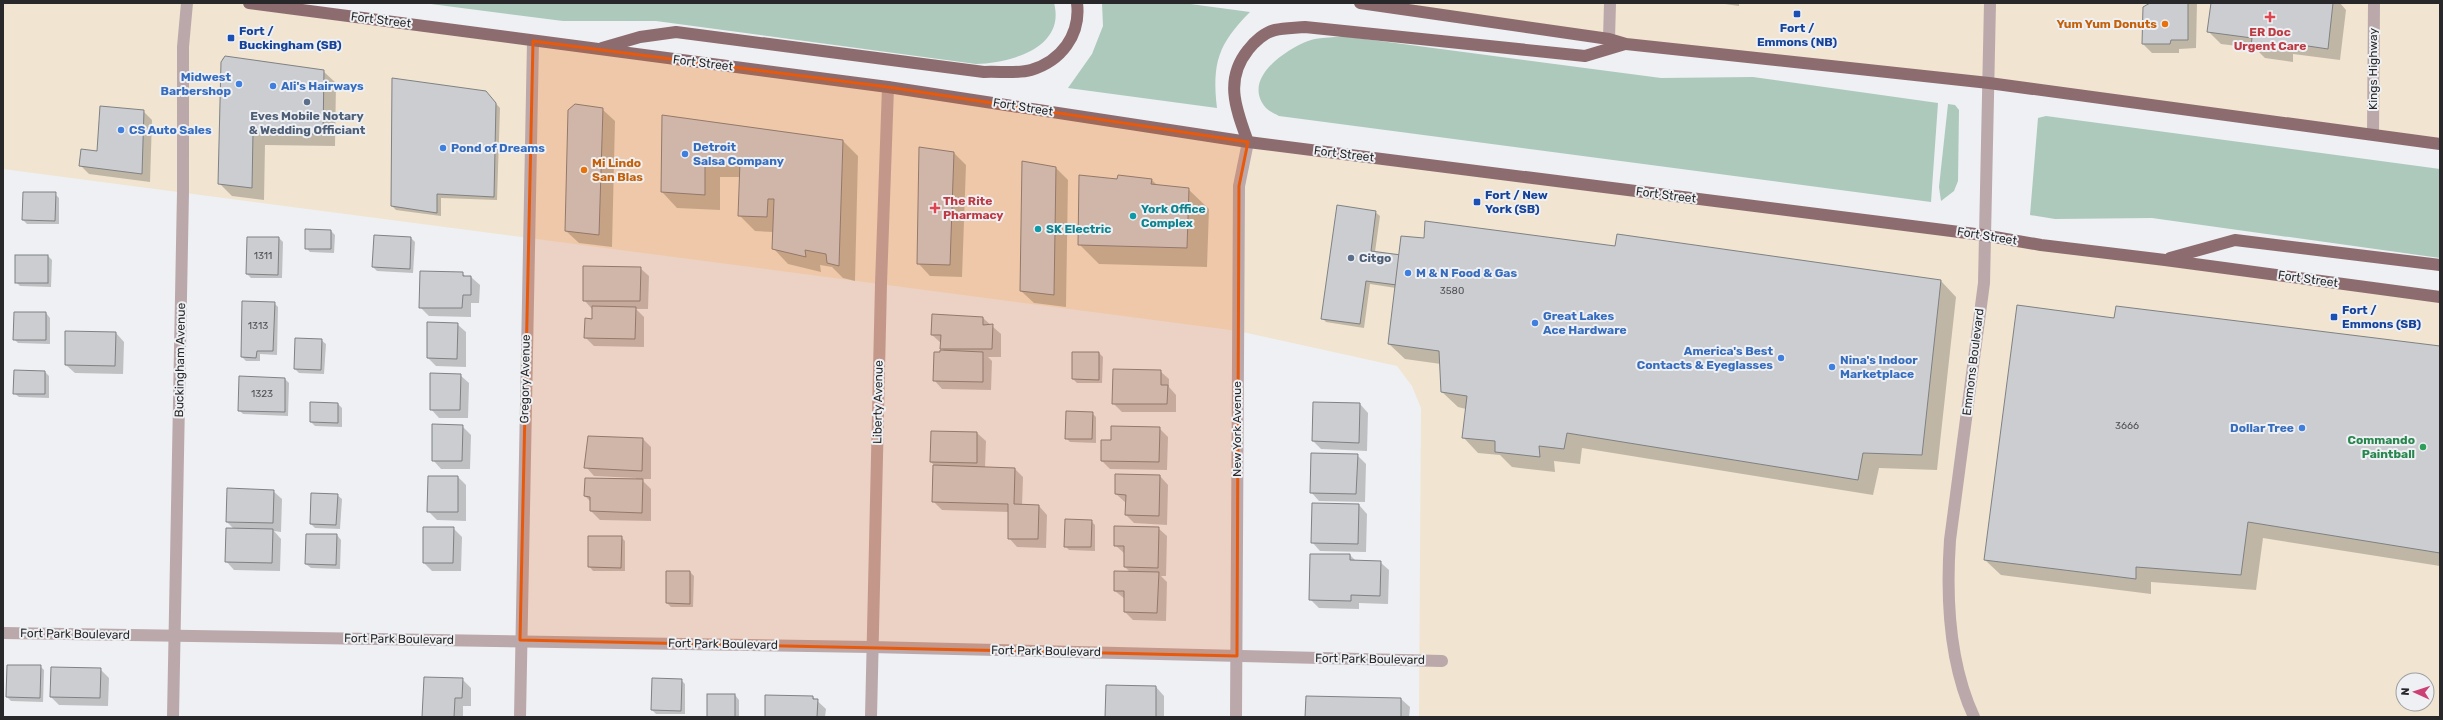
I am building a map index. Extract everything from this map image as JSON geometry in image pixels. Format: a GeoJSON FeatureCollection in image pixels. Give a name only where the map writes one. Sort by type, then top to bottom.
{"type":"FeatureCollection","features":[{"type":"Feature","properties":{"kind":"main road","name":"Fort Street"},"geometry":{"type":"LineString","coordinates":[[249,3],[888,87],[1248,142],[1984,235],[2041,245],[2165,260],[2440,298]]}},
{"type":"Feature","properties":{"kind":"main road"},"geometry":{"type":"LineString","coordinates":[[597,49],[640,37],[676,32],[984,72],[1029,71],[1054,61],[1071,42],[1079,17],[1077,3]]}},
{"type":"Feature","properties":{"kind":"main road"},"geometry":{"type":"LineString","coordinates":[[1360,3],[1609,39],[1626,44],[1989,83],[2440,144]]}},
{"type":"Feature","properties":{"kind":"main road"},"geometry":{"type":"LineString","coordinates":[[1248,142],[1238,113],[1233,81],[1239,61],[1253,43],[1273,30],[1305,27],[1585,56],[1626,44]]}},
{"type":"Feature","properties":{"kind":"main road"},"geometry":{"type":"LineString","coordinates":[[2165,260],[2235,240],[2440,265]]}},
{"type":"Feature","properties":{"kind":"street","name":"Buckingham Avenue"},"geometry":{"type":"LineString","coordinates":[[173,717],[183,192],[184,47],[187,3]]}},
{"type":"Feature","properties":{"kind":"street"},"geometry":{"type":"LineString","coordinates":[[1609,39],[1610,3]]}},
{"type":"Feature","properties":{"kind":"street","name":"Emmons Boulevard"},"geometry":{"type":"LineString","coordinates":[[1974,717],[1960,672],[1951,629],[1948,573],[1950,540],[1984,282],[1990,3]]}},
{"type":"Feature","properties":{"kind":"street","name":"Kings Highway"},"geometry":{"type":"LineString","coordinates":[[2373,134],[2374,3]]}},
{"type":"Feature","properties":{"kind":"street","name":"Gregory Avenue"},"geometry":{"type":"LineString","coordinates":[[520,717],[520,640],[533,41]]}},
{"type":"Feature","properties":{"kind":"street","name":"Liberty Avenue"},"geometry":{"type":"LineString","coordinates":[[871,717],[871,647],[888,87]]}},
{"type":"Feature","properties":{"kind":"street","name":"New York Avenue"},"geometry":{"type":"LineString","coordinates":[[1236,717],[1239,193],[1248,142]]}},
{"type":"Feature","properties":{"kind":"street","name":"Fort Park Boulevard"},"geometry":{"type":"LineString","coordinates":[[3,633],[520,640],[1442,661]]}},
{"type":"Feature","properties":{"kind":"highlighted area"},"geometry":{"type":"Polygon","coordinates":[[[533,41],[888,87],[1248,142],[1239,186],[1237,656],[520,640],[533,41]]]}},
{"type":"Feature","properties":{"kind":"shaded area"},"geometry":{"type":"Polygon","coordinates":[[[3,3],[249,3],[1248,142],[2440,297],[2440,717],[1419,717],[1421,408],[1412,386],[1397,366],[1238,331],[3,169],[3,3]]]}},
{"type":"Feature","properties":{"kind":"shaded area"},"geometry":{"type":"Polygon","coordinates":[[[1360,3],[2440,3],[2440,144],[1626,44],[1360,3]]]}},
{"type":"Feature","properties":{"kind":"green space"},"geometry":{"type":"Polygon","coordinates":[[[423,3],[1054,3],[1055,18],[1052,31],[1044,42],[1032,50],[1019,56],[1004,60],[976,64],[656,21],[563,21],[423,3]]]}},
{"type":"Feature","properties":{"kind":"green space"},"geometry":{"type":"Polygon","coordinates":[[[1102,3],[1183,3],[1250,12],[1231,34],[1220,55],[1216,79],[1217,108],[1068,88],[1092,54],[1103,26],[1102,3]]]}},
{"type":"Feature","properties":{"kind":"green space"},"geometry":{"type":"Polygon","coordinates":[[[1342,36],[1661,78],[1753,77],[1938,103],[1931,202],[1279,116],[1266,108],[1260,97],[1259,87],[1262,76],[1269,67],[1288,51],[1308,41],[1342,36]]]}},
{"type":"Feature","properties":{"kind":"green space"},"geometry":{"type":"Polygon","coordinates":[[[1948,104],[1955,105],[1959,110],[1958,181],[1954,191],[1941,201],[1939,187],[1948,104]]]}},
{"type":"Feature","properties":{"kind":"green space"},"geometry":{"type":"Polygon","coordinates":[[[2046,116],[2440,169],[2440,258],[2152,218],[2055,219],[2030,215],[2038,118],[2046,116]]]}},
{"type":"Feature","properties":{"kind":"building","name":"Yum Yum Donuts"},"geometry":{"type":"Polygon","coordinates":[[[2150,3],[2188,3],[2188,40],[2171,40],[2170,44],[2142,44],[2143,7],[2150,3]]]}},
{"type":"Feature","properties":{"kind":"building","name":"ER Doc Urgent Care"},"geometry":{"type":"Polygon","coordinates":[[[2211,3],[2333,3],[2328,49],[2281,42],[2281,50],[2251,46],[2252,38],[2207,32],[2211,3]]]}},
{"type":"Feature","properties":{"kind":"building"},"geometry":{"type":"Polygon","coordinates":[[[225,56],[324,70],[323,134],[253,133],[252,188],[218,184],[221,62],[225,56]]]}},
{"type":"Feature","properties":{"kind":"building","name":"Pond of Dreams"},"geometry":{"type":"Polygon","coordinates":[[[392,78],[486,91],[496,103],[494,197],[437,194],[437,213],[391,206],[392,78]]]}},
{"type":"Feature","properties":{"kind":"building","name":"Mi Lindo San Blas"},"geometry":{"type":"Polygon","coordinates":[[[575,104],[603,108],[599,235],[565,231],[568,110],[575,104]]]}},
{"type":"Feature","properties":{"kind":"building","name":"CS Auto Sales"},"geometry":{"type":"Polygon","coordinates":[[[100,106],[144,110],[142,174],[79,166],[81,149],[97,151],[100,106]]]}},
{"type":"Feature","properties":{"kind":"building"},"geometry":{"type":"Polygon","coordinates":[[[662,115],[843,140],[839,266],[827,263],[826,254],[805,250],[806,257],[772,249],[774,199],[768,199],[767,217],[738,216],[740,162],[705,162],[705,195],[661,192],[662,115]]]}},
{"type":"Feature","properties":{"kind":"building","name":"The Rite Pharmacy"},"geometry":{"type":"Polygon","coordinates":[[[919,147],[954,152],[950,265],[917,264],[919,147]]]}},
{"type":"Feature","properties":{"kind":"building","name":"SK Electric"},"geometry":{"type":"Polygon","coordinates":[[[1022,161],[1056,167],[1054,295],[1020,291],[1022,161]]]}},
{"type":"Feature","properties":{"kind":"building","name":"York Office Complex"},"geometry":{"type":"Polygon","coordinates":[[[1079,175],[1117,179],[1118,175],[1152,179],[1151,184],[1189,188],[1187,248],[1078,245],[1079,175]]]}},
{"type":"Feature","properties":{"kind":"building"},"geometry":{"type":"Polygon","coordinates":[[[23,192],[56,192],[55,221],[22,220],[23,192]]]}},
{"type":"Feature","properties":{"kind":"building"},"geometry":{"type":"Polygon","coordinates":[[[1337,205],[1376,211],[1371,251],[1401,255],[1397,285],[1366,281],[1360,324],[1321,319],[1337,205]]]}},
{"type":"Feature","properties":{"kind":"building"},"geometry":{"type":"Polygon","coordinates":[[[1425,221],[1615,246],[1617,234],[1941,280],[1922,455],[1863,453],[1858,480],[1567,433],[1564,449],[1539,446],[1540,457],[1495,452],[1495,441],[1462,438],[1467,396],[1441,392],[1439,351],[1388,344],[1401,236],[1424,238],[1425,221]]]}},
{"type":"Feature","properties":{"kind":"building"},"geometry":{"type":"Polygon","coordinates":[[[305,229],[331,230],[331,249],[305,249],[305,229]]]}},
{"type":"Feature","properties":{"kind":"building"},"geometry":{"type":"Polygon","coordinates":[[[374,235],[411,237],[410,269],[372,267],[374,235]]]}},
{"type":"Feature","properties":{"kind":"building"},"geometry":{"type":"Polygon","coordinates":[[[247,237],[279,237],[278,275],[246,274],[247,237]]]}},
{"type":"Feature","properties":{"kind":"building"},"geometry":{"type":"Polygon","coordinates":[[[15,255],[48,255],[48,283],[15,283],[15,255]]]}},
{"type":"Feature","properties":{"kind":"building"},"geometry":{"type":"Polygon","coordinates":[[[583,266],[641,267],[640,301],[583,301],[583,266]]]}},
{"type":"Feature","properties":{"kind":"building"},"geometry":{"type":"Polygon","coordinates":[[[420,271],[463,272],[463,276],[471,276],[471,295],[463,295],[462,308],[419,308],[420,271]]]}},
{"type":"Feature","properties":{"kind":"building"},"geometry":{"type":"Polygon","coordinates":[[[242,301],[275,302],[273,351],[257,351],[256,358],[241,357],[242,301]]]}},
{"type":"Feature","properties":{"kind":"building"},"geometry":{"type":"Polygon","coordinates":[[[2017,305],[2114,318],[2116,306],[2440,346],[2440,553],[2248,522],[2241,575],[2136,567],[2136,579],[1984,560],[2017,305]]]}},
{"type":"Feature","properties":{"kind":"building"},"geometry":{"type":"Polygon","coordinates":[[[592,306],[636,307],[635,339],[584,338],[585,318],[592,319],[592,306]]]}},
{"type":"Feature","properties":{"kind":"building"},"geometry":{"type":"Polygon","coordinates":[[[14,312],[46,312],[46,340],[13,340],[14,312]]]}},
{"type":"Feature","properties":{"kind":"building"},"geometry":{"type":"Polygon","coordinates":[[[932,314],[983,317],[983,325],[993,324],[992,349],[940,349],[941,335],[931,335],[932,314]]]}},
{"type":"Feature","properties":{"kind":"building"},"geometry":{"type":"Polygon","coordinates":[[[427,322],[458,323],[457,359],[427,358],[427,322]]]}},
{"type":"Feature","properties":{"kind":"building"},"geometry":{"type":"Polygon","coordinates":[[[65,331],[116,332],[115,366],[65,365],[65,331]]]}},
{"type":"Feature","properties":{"kind":"building"},"geometry":{"type":"Polygon","coordinates":[[[295,338],[322,339],[321,370],[294,369],[295,338]]]}},
{"type":"Feature","properties":{"kind":"building"},"geometry":{"type":"Polygon","coordinates":[[[940,350],[983,352],[983,382],[933,381],[934,352],[940,352],[940,350]]]}},
{"type":"Feature","properties":{"kind":"building"},"geometry":{"type":"Polygon","coordinates":[[[1072,352],[1099,352],[1099,380],[1072,379],[1072,352]]]}},
{"type":"Feature","properties":{"kind":"building"},"geometry":{"type":"Polygon","coordinates":[[[1113,369],[1161,370],[1161,385],[1168,385],[1167,404],[1112,404],[1113,369]]]}},
{"type":"Feature","properties":{"kind":"building"},"geometry":{"type":"Polygon","coordinates":[[[14,370],[45,371],[45,394],[13,394],[14,370]]]}},
{"type":"Feature","properties":{"kind":"building"},"geometry":{"type":"Polygon","coordinates":[[[430,373],[461,374],[460,410],[430,410],[430,373]]]}},
{"type":"Feature","properties":{"kind":"building"},"geometry":{"type":"Polygon","coordinates":[[[239,376],[285,378],[285,412],[238,411],[239,376]]]}},
{"type":"Feature","properties":{"kind":"building"},"geometry":{"type":"Polygon","coordinates":[[[310,402],[338,403],[338,423],[310,422],[310,402]]]}},
{"type":"Feature","properties":{"kind":"building"},"geometry":{"type":"Polygon","coordinates":[[[1313,402],[1360,403],[1359,443],[1312,441],[1313,402]]]}},
{"type":"Feature","properties":{"kind":"building"},"geometry":{"type":"Polygon","coordinates":[[[1066,411],[1093,412],[1092,439],[1065,439],[1066,411]]]}},
{"type":"Feature","properties":{"kind":"building"},"geometry":{"type":"Polygon","coordinates":[[[432,424],[463,425],[462,461],[432,461],[432,424]]]}},
{"type":"Feature","properties":{"kind":"building"},"geometry":{"type":"Polygon","coordinates":[[[1111,426],[1160,427],[1159,462],[1101,461],[1101,440],[1111,440],[1111,426]]]}},
{"type":"Feature","properties":{"kind":"building"},"geometry":{"type":"Polygon","coordinates":[[[931,431],[977,432],[977,463],[930,462],[931,431]]]}},
{"type":"Feature","properties":{"kind":"building"},"geometry":{"type":"Polygon","coordinates":[[[588,436],[643,438],[642,471],[584,468],[588,436]]]}},
{"type":"Feature","properties":{"kind":"building"},"geometry":{"type":"Polygon","coordinates":[[[1311,453],[1358,454],[1356,494],[1310,493],[1311,453]]]}},
{"type":"Feature","properties":{"kind":"building"},"geometry":{"type":"Polygon","coordinates":[[[933,465],[1015,468],[1014,504],[1039,505],[1038,539],[1008,539],[1008,504],[932,502],[933,465]]]}},
{"type":"Feature","properties":{"kind":"building"},"geometry":{"type":"Polygon","coordinates":[[[1115,474],[1160,475],[1159,516],[1125,515],[1126,495],[1115,494],[1115,474]]]}},
{"type":"Feature","properties":{"kind":"building"},"geometry":{"type":"Polygon","coordinates":[[[428,476],[458,476],[458,512],[427,512],[428,476]]]}},
{"type":"Feature","properties":{"kind":"building"},"geometry":{"type":"Polygon","coordinates":[[[585,478],[643,479],[642,513],[590,511],[590,497],[584,496],[585,478]]]}},
{"type":"Feature","properties":{"kind":"building"},"geometry":{"type":"Polygon","coordinates":[[[227,488],[274,490],[273,523],[226,522],[227,488]]]}},
{"type":"Feature","properties":{"kind":"building"},"geometry":{"type":"Polygon","coordinates":[[[311,493],[338,494],[336,525],[310,524],[311,493]]]}},
{"type":"Feature","properties":{"kind":"building"},"geometry":{"type":"Polygon","coordinates":[[[1312,503],[1359,504],[1358,544],[1311,543],[1312,503]]]}},
{"type":"Feature","properties":{"kind":"building"},"geometry":{"type":"Polygon","coordinates":[[[1065,519],[1092,520],[1091,547],[1064,547],[1065,519]]]}},
{"type":"Feature","properties":{"kind":"building"},"geometry":{"type":"Polygon","coordinates":[[[1114,526],[1159,527],[1158,568],[1124,567],[1124,546],[1114,546],[1114,526]]]}},
{"type":"Feature","properties":{"kind":"building"},"geometry":{"type":"Polygon","coordinates":[[[423,527],[454,527],[453,563],[423,563],[423,527]]]}},
{"type":"Feature","properties":{"kind":"building"},"geometry":{"type":"Polygon","coordinates":[[[226,528],[273,529],[272,563],[225,562],[226,528]]]}},
{"type":"Feature","properties":{"kind":"building"},"geometry":{"type":"Polygon","coordinates":[[[306,534],[337,534],[336,565],[305,564],[306,534]]]}},
{"type":"Feature","properties":{"kind":"building"},"geometry":{"type":"Polygon","coordinates":[[[588,536],[622,536],[621,568],[588,567],[588,536]]]}},
{"type":"Feature","properties":{"kind":"building"},"geometry":{"type":"Polygon","coordinates":[[[1310,554],[1350,554],[1350,560],[1381,561],[1380,596],[1351,595],[1351,601],[1309,600],[1310,554]]]}},
{"type":"Feature","properties":{"kind":"building"},"geometry":{"type":"Polygon","coordinates":[[[666,571],[690,571],[690,604],[666,603],[666,571]]]}},
{"type":"Feature","properties":{"kind":"building"},"geometry":{"type":"Polygon","coordinates":[[[1114,571],[1159,572],[1157,613],[1124,612],[1124,591],[1114,591],[1114,571]]]}},
{"type":"Feature","properties":{"kind":"building"},"geometry":{"type":"Polygon","coordinates":[[[7,665],[41,665],[40,698],[6,697],[7,665]]]}},
{"type":"Feature","properties":{"kind":"building"},"geometry":{"type":"Polygon","coordinates":[[[51,667],[101,668],[100,698],[50,697],[51,667]]]}},
{"type":"Feature","properties":{"kind":"building"},"geometry":{"type":"Polygon","coordinates":[[[424,677],[463,678],[462,698],[455,698],[454,717],[422,717],[424,677]]]}},
{"type":"Feature","properties":{"kind":"building"},"geometry":{"type":"Polygon","coordinates":[[[652,678],[682,679],[681,711],[651,710],[652,678]]]}},
{"type":"Feature","properties":{"kind":"building"},"geometry":{"type":"Polygon","coordinates":[[[1106,685],[1156,686],[1156,717],[1105,717],[1106,685]]]}},
{"type":"Feature","properties":{"kind":"building"},"geometry":{"type":"Polygon","coordinates":[[[707,694],[735,694],[735,717],[707,717],[707,694]]]}},
{"type":"Feature","properties":{"kind":"building"},"geometry":{"type":"Polygon","coordinates":[[[765,695],[813,696],[813,699],[818,699],[817,717],[765,717],[765,695]]]}},
{"type":"Feature","properties":{"kind":"building"},"geometry":{"type":"Polygon","coordinates":[[[1306,696],[1401,698],[1401,717],[1305,717],[1306,696]]]}},
{"type":"Feature","properties":{"kind":"place","name":"Fort / Emmons (NB)"},"geometry":{"type":"Point","coordinates":[1797,14]}},
{"type":"Feature","properties":{"kind":"place","name":"ER Doc Urgent Care"},"geometry":{"type":"Point","coordinates":[2270,17]}},
{"type":"Feature","properties":{"kind":"place","name":"Yum Yum Donuts"},"geometry":{"type":"Point","coordinates":[2165,24]}},
{"type":"Feature","properties":{"kind":"place","name":"Fort / Buckingham (SB)"},"geometry":{"type":"Point","coordinates":[231,38]}},
{"type":"Feature","properties":{"kind":"place","name":"Midwest Barbershop"},"geometry":{"type":"Point","coordinates":[239,84]}},
{"type":"Feature","properties":{"kind":"place","name":"Ali's Hairways"},"geometry":{"type":"Point","coordinates":[273,86]}},
{"type":"Feature","properties":{"kind":"place","name":"Eves Mobile Notary & Wedding Officiant"},"geometry":{"type":"Point","coordinates":[307,102]}},
{"type":"Feature","properties":{"kind":"place","name":"CS Auto Sales"},"geometry":{"type":"Point","coordinates":[121,130]}},
{"type":"Feature","properties":{"kind":"place","name":"Pond of Dreams"},"geometry":{"type":"Point","coordinates":[443,148]}},
{"type":"Feature","properties":{"kind":"place","name":"Detroit Salsa Company"},"geometry":{"type":"Point","coordinates":[685,154]}},
{"type":"Feature","properties":{"kind":"place","name":"Mi Lindo San Blas"},"geometry":{"type":"Point","coordinates":[584,170]}},
{"type":"Feature","properties":{"kind":"place","name":"Fort / New York (SB)"},"geometry":{"type":"Point","coordinates":[1477,202]}},
{"type":"Feature","properties":{"kind":"place","name":"The Rite Pharmacy"},"geometry":{"type":"Point","coordinates":[935,208]}},
{"type":"Feature","properties":{"kind":"place","name":"York Office Complex"},"geometry":{"type":"Point","coordinates":[1133,216]}},
{"type":"Feature","properties":{"kind":"place","name":"SK Electric"},"geometry":{"type":"Point","coordinates":[1038,229]}},
{"type":"Feature","properties":{"kind":"place","name":"Citgo"},"geometry":{"type":"Point","coordinates":[1351,258]}},
{"type":"Feature","properties":{"kind":"place","name":"M & N Food & Gas"},"geometry":{"type":"Point","coordinates":[1408,273]}},
{"type":"Feature","properties":{"kind":"place","name":"Fort / Emmons (SB)"},"geometry":{"type":"Point","coordinates":[2334,317]}},
{"type":"Feature","properties":{"kind":"place","name":"Great Lakes Ace Hardware"},"geometry":{"type":"Point","coordinates":[1535,323]}},
{"type":"Feature","properties":{"kind":"place","name":"America's Best Contacts & Eyeglasses"},"geometry":{"type":"Point","coordinates":[1781,358]}},
{"type":"Feature","properties":{"kind":"place","name":"Nina's Indoor Marketplace"},"geometry":{"type":"Point","coordinates":[1832,367]}},
{"type":"Feature","properties":{"kind":"place","name":"Dollar Tree"},"geometry":{"type":"Point","coordinates":[2302,428]}},
{"type":"Feature","properties":{"kind":"place","name":"Commando Paintball"},"geometry":{"type":"Point","coordinates":[2423,447]}}]}
